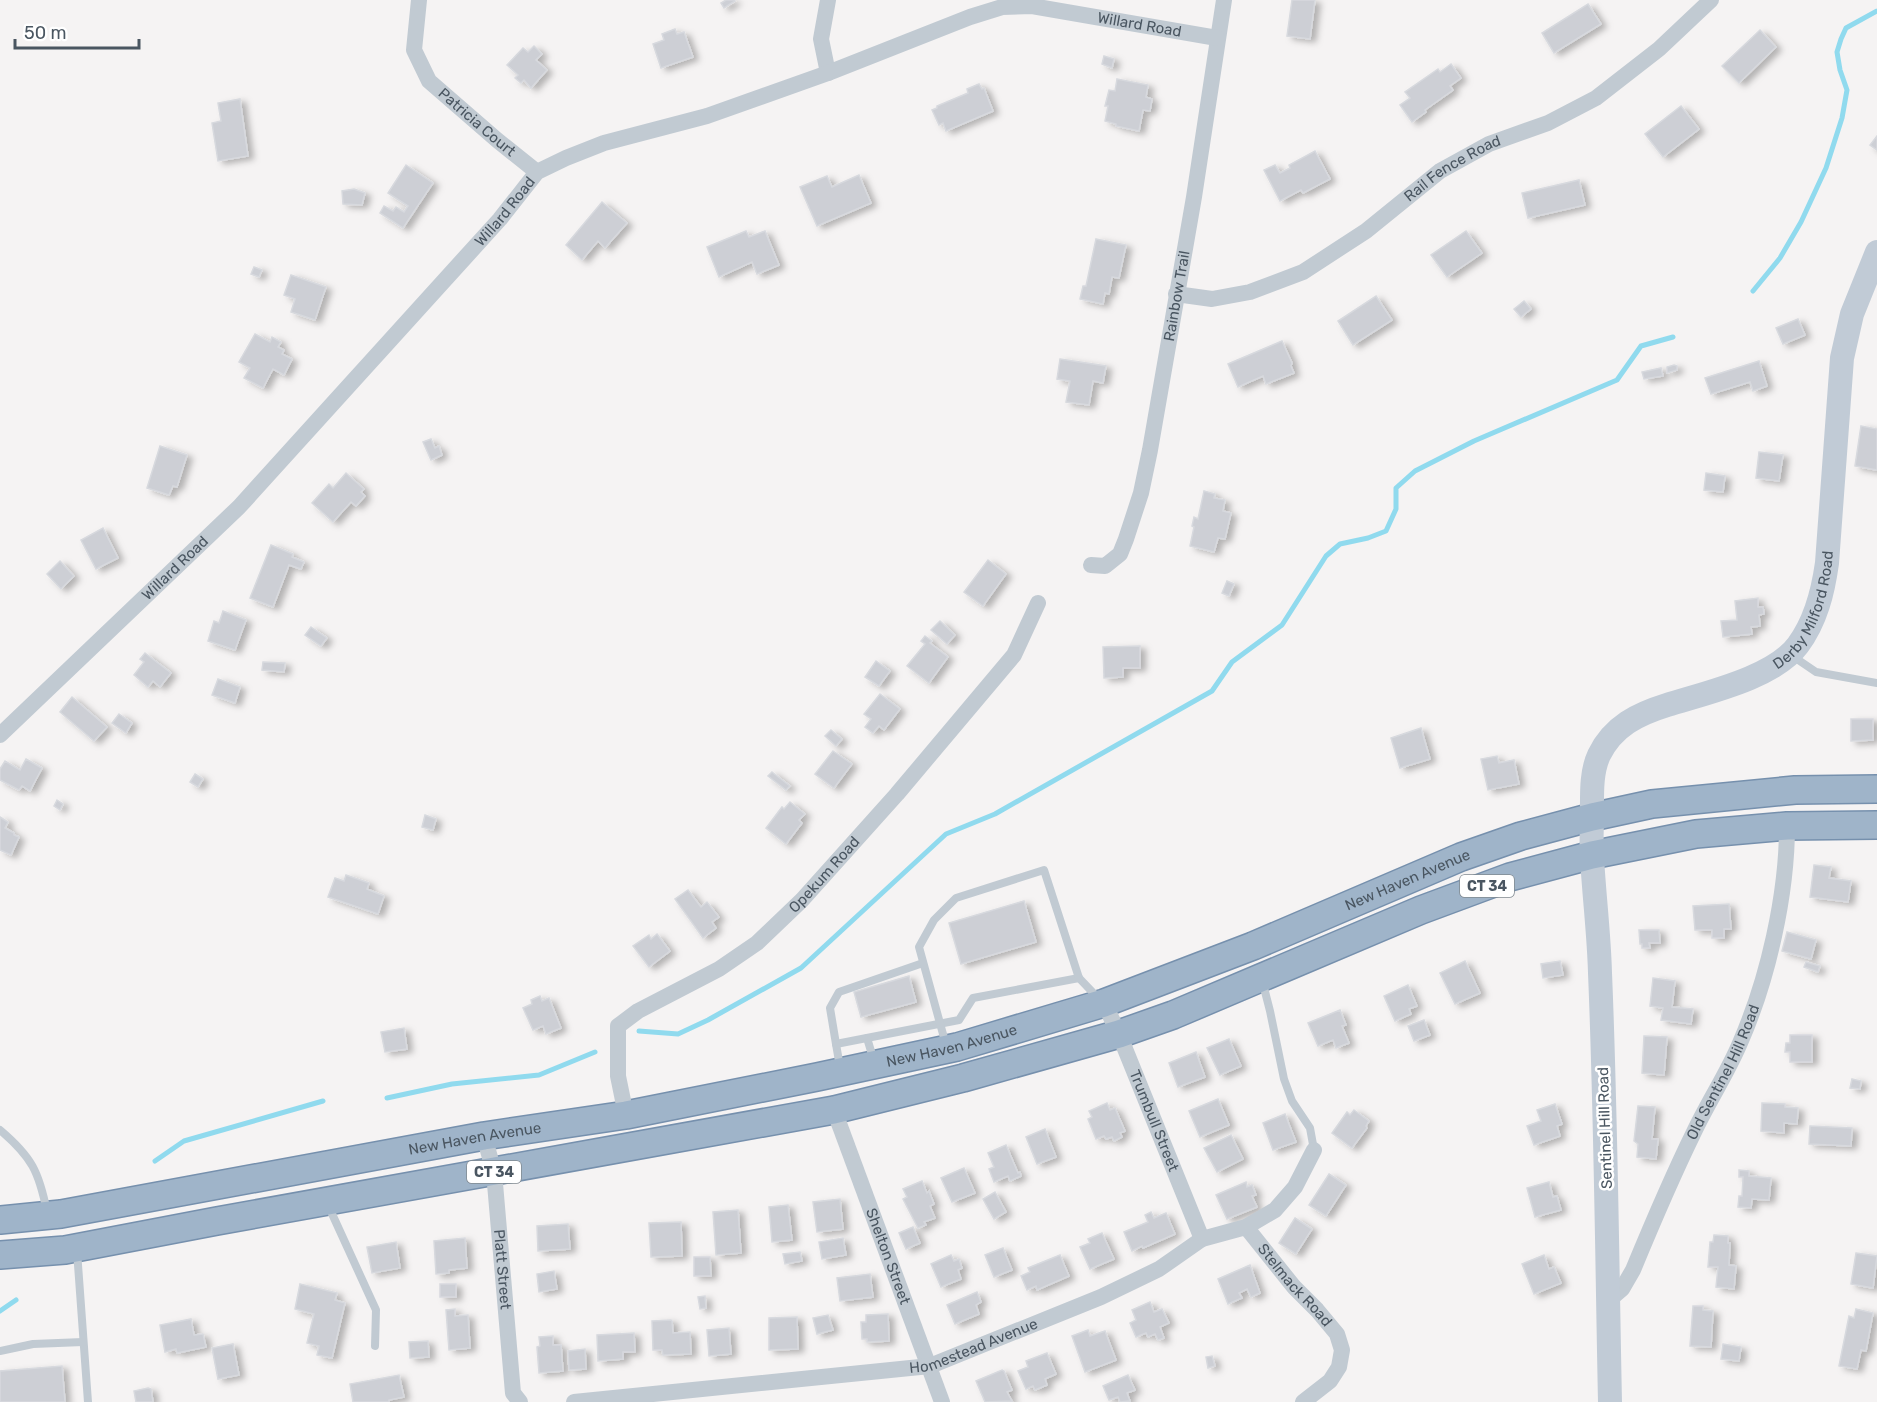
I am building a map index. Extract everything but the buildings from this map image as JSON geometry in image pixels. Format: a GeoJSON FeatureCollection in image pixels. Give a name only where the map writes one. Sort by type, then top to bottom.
{"type":"FeatureCollection","features":[{"type":"Feature","properties":{"kind":"highway","name":"New Haven Avenue"},"geometry":{"type":"LineString","coordinates":[[0,1220],[48,1215],[484,1136],[626,1115],[875,1065],[943,1036],[1104,1003],[1253,946],[1461,857],[1512,839],[1592,817],[1652,804],[1783,791],[1877,789]]}},
{"type":"Feature","properties":{"kind":"highway","name":"CT 34"},"geometry":{"type":"LineString","coordinates":[[0,1255],[76,1248],[834,1110],[963,1078],[1119,1034],[1173,1015],[1421,910],[1510,877],[1592,855],[1696,834],[1787,826],[1877,825]]}},
{"type":"Feature","properties":{"kind":"main road","name":"Derby Milford Road"},"geometry":{"type":"LineString","coordinates":[[1592,855],[1592,789],[1598,757],[1615,732],[1633,718],[1647,712],[1754,676],[1790,654],[1798,646],[1810,626],[1825,579],[1842,358],[1852,314],[1877,252]]}},
{"type":"Feature","properties":{"kind":"main road","name":"Sentinel Hill Road"},"geometry":{"type":"LineString","coordinates":[[1592,855],[1600,976],[1610,1402]]}},
{"type":"Feature","properties":{"kind":"street","name":"Patricia Court"},"geometry":{"type":"LineString","coordinates":[[418,0],[414,50],[429,81],[496,140],[537,172]]}},
{"type":"Feature","properties":{"kind":"street"},"geometry":{"type":"LineString","coordinates":[[828,0],[821,39],[828,73]]}},
{"type":"Feature","properties":{"kind":"street","name":"Rainbow Trail"},"geometry":{"type":"LineString","coordinates":[[1091,564],[1106,566],[1120,554],[1141,493],[1194,197],[1224,0]]}},
{"type":"Feature","properties":{"kind":"street","name":"Rail Fence Road"},"geometry":{"type":"LineString","coordinates":[[1176,294],[1212,299],[1250,292],[1303,272],[1366,231],[1440,171],[1489,144],[1548,123],[1596,98],[1659,49],[1711,0]]}},
{"type":"Feature","properties":{"kind":"street","name":"Willard Road"},"geometry":{"type":"LineString","coordinates":[[0,735],[239,507],[500,219],[537,172],[604,143],[707,116],[1002,7],[1032,6],[1217,38]]}},
{"type":"Feature","properties":{"kind":"street","name":"Opekum Road"},"geometry":{"type":"LineString","coordinates":[[626,1115],[618,1076],[618,1026],[638,1011],[719,969],[757,944],[802,900],[897,794],[1014,656],[1038,603]]}},
{"type":"Feature","properties":{"kind":"street","name":"Old Sentinel Hill Road"},"geometry":{"type":"LineString","coordinates":[[1608,1301],[1622,1288],[1633,1270],[1694,1132],[1740,1043],[1757,998],[1772,943],[1784,877],[1787,826]]}},
{"type":"Feature","properties":{"kind":"street","name":"Trumbull Street"},"geometry":{"type":"LineString","coordinates":[[1104,1003],[1119,1034],[1202,1239]]}},
{"type":"Feature","properties":{"kind":"street","name":"Shelton Street"},"geometry":{"type":"LineString","coordinates":[[834,1110],[942,1402]]}},
{"type":"Feature","properties":{"kind":"street","name":"Platt Street"},"geometry":{"type":"LineString","coordinates":[[484,1136],[494,1172],[513,1393],[520,1402]]}},
{"type":"Feature","properties":{"kind":"street","name":"Homestead Avenue"},"geometry":{"type":"LineString","coordinates":[[574,1402],[930,1366],[1101,1297],[1159,1269],[1202,1239],[1246,1227],[1275,1210],[1295,1187],[1314,1150]]}},
{"type":"Feature","properties":{"kind":"street","name":"Stelmack Road"},"geometry":{"type":"LineString","coordinates":[[1246,1227],[1294,1287],[1337,1334],[1342,1350],[1339,1367],[1330,1381],[1303,1402]]}},
{"type":"Feature","properties":{"kind":"lane"},"geometry":{"type":"LineString","coordinates":[[1790,654],[1816,672],[1877,683]]}},
{"type":"Feature","properties":{"kind":"lane"},"geometry":{"type":"LineString","coordinates":[[943,1036],[919,947],[934,920],[956,898],[1044,870],[1079,978],[1104,1003]]}},
{"type":"Feature","properties":{"kind":"lane"},"geometry":{"type":"LineString","coordinates":[[841,1072],[830,1008],[839,992],[923,963]]}},
{"type":"Feature","properties":{"kind":"lane"},"geometry":{"type":"LineString","coordinates":[[836,1044],[867,1038],[943,1036],[959,1020],[973,998],[1079,978]]}},
{"type":"Feature","properties":{"kind":"lane"},"geometry":{"type":"LineString","coordinates":[[1262,978],[1284,1078],[1292,1101],[1310,1128],[1314,1150]]}},
{"type":"Feature","properties":{"kind":"lane"},"geometry":{"type":"LineString","coordinates":[[867,1038],[875,1065]]}},
{"type":"Feature","properties":{"kind":"lane"},"geometry":{"type":"LineString","coordinates":[[0,1130],[20,1147],[33,1165],[42,1185],[48,1215]]}},
{"type":"Feature","properties":{"kind":"lane"},"geometry":{"type":"LineString","coordinates":[[327,1202],[376,1310],[375,1346]]}},
{"type":"Feature","properties":{"kind":"lane"},"geometry":{"type":"LineString","coordinates":[[76,1248],[88,1402]]}},
{"type":"Feature","properties":{"kind":"lane"},"geometry":{"type":"LineString","coordinates":[[0,1351],[33,1344],[83,1342]]}},
{"type":"Feature","properties":{"kind":"waterway"},"geometry":{"type":"LineString","coordinates":[[1753,291],[1780,258],[1801,222],[1826,168],[1842,118],[1847,90],[1837,52],[1841,39],[1846,28],[1877,11]]}},
{"type":"Feature","properties":{"kind":"waterway"},"geometry":{"type":"LineString","coordinates":[[639,1031],[678,1034],[708,1020],[801,968],[946,834],[995,814],[1212,691],[1232,662],[1282,625],[1326,556],[1340,544],[1368,538],[1386,531],[1396,509],[1396,488],[1415,471],[1474,441],[1617,380],[1641,346],[1673,337]]}},
{"type":"Feature","properties":{"kind":"waterway"},"geometry":{"type":"LineString","coordinates":[[387,1098],[452,1084],[539,1075],[595,1052]]}},
{"type":"Feature","properties":{"kind":"waterway"},"geometry":{"type":"LineString","coordinates":[[155,1161],[184,1141],[323,1101]]}},
{"type":"Feature","properties":{"kind":"waterway"},"geometry":{"type":"LineString","coordinates":[[0,1311],[16,1300]]}}]}
